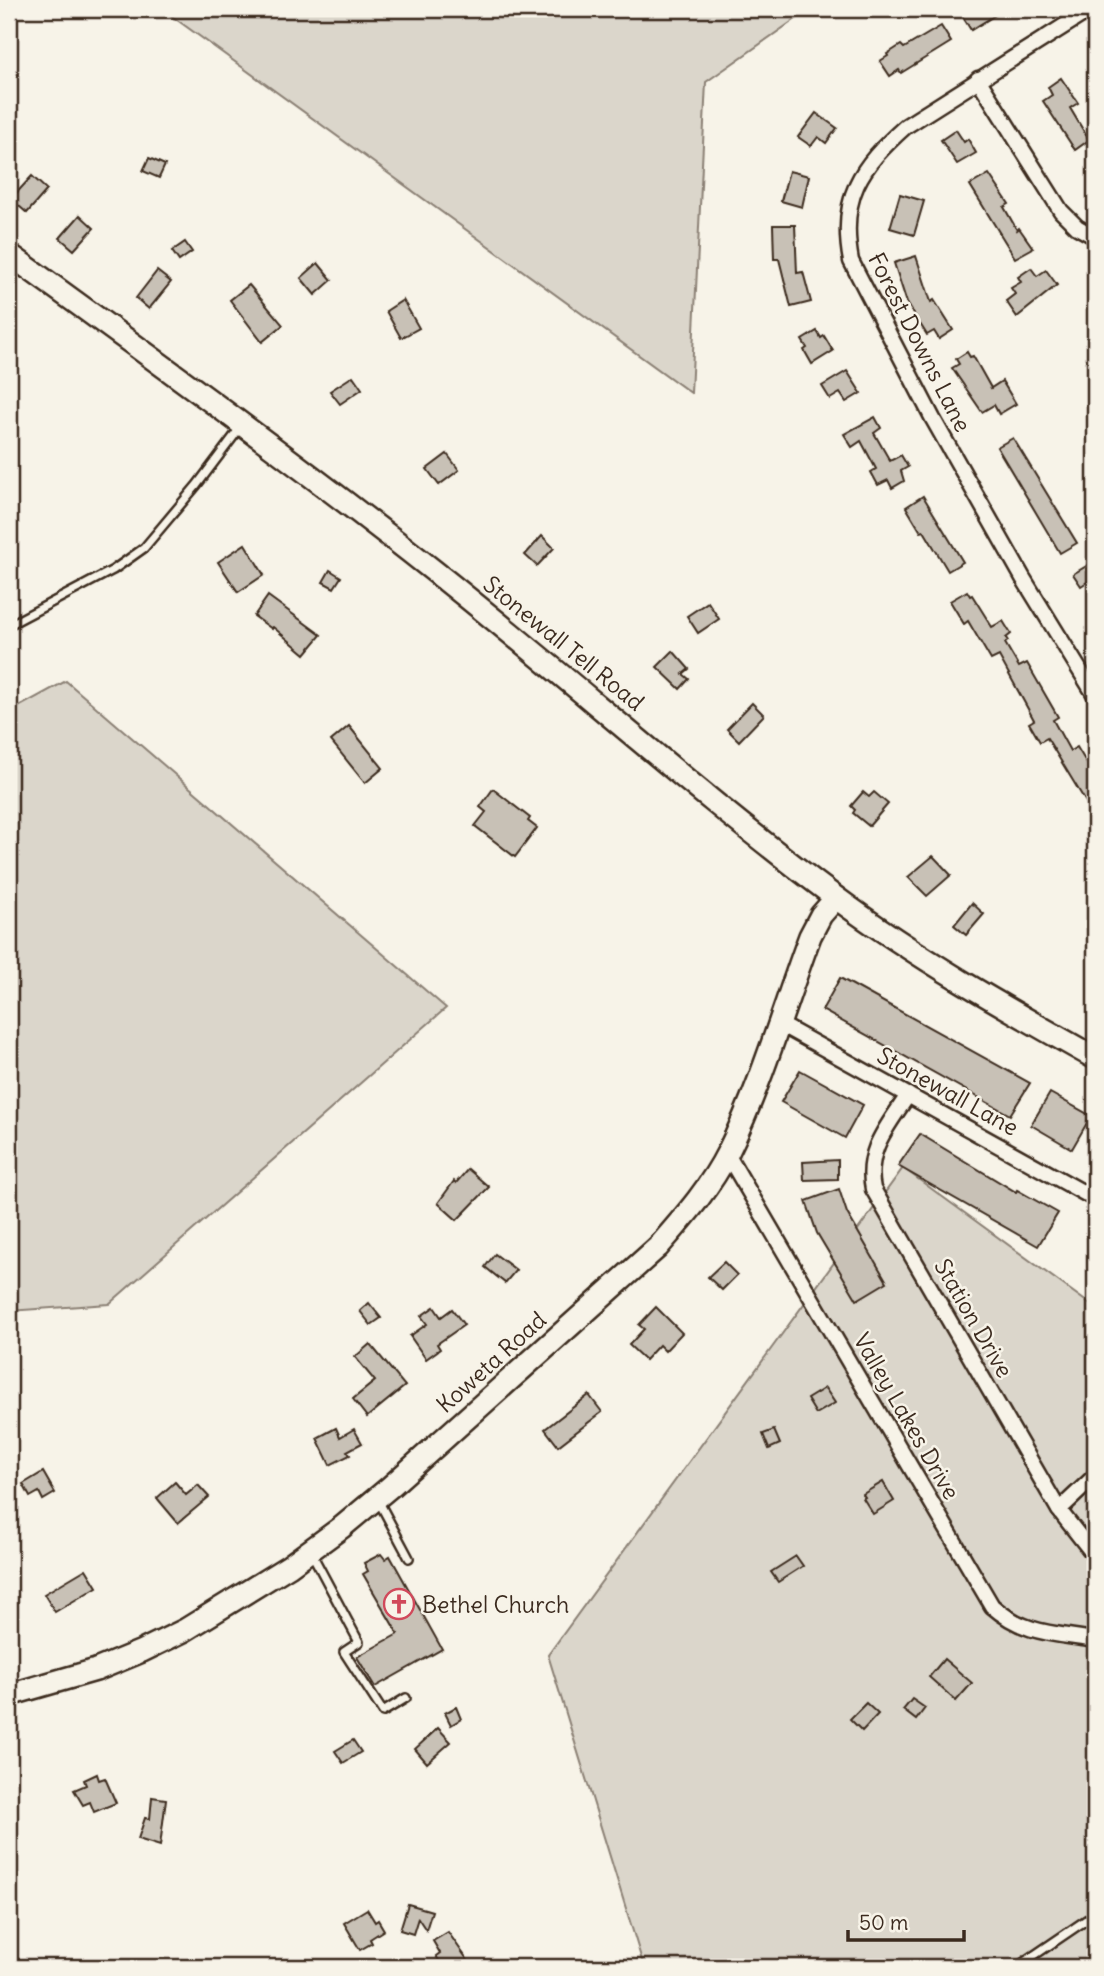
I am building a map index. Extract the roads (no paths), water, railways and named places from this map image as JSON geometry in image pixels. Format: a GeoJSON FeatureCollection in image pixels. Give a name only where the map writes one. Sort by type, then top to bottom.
{"type":"FeatureCollection","features":[{"type":"Feature","properties":{"kind":"street","name":"Forest Downs Lane"},"geometry":{"type":"LineString","coordinates":[[1091,9],[906,126],[885,144],[854,188],[848,210],[846,234],[851,261],[933,419],[1023,578],[1095,695]]}},
{"type":"Feature","properties":{"kind":"street"},"geometry":{"type":"LineString","coordinates":[[978,79],[1061,211],[1077,227],[1095,237]]}},
{"type":"Feature","properties":{"kind":"street","name":"Stonewall Tell Road"},"geometry":{"type":"LineString","coordinates":[[9,254],[301,467],[435,572],[836,898],[975,991],[1095,1058]]}},
{"type":"Feature","properties":{"kind":"street","name":"Koweta Road"},"geometry":{"type":"LineString","coordinates":[[9,1695],[96,1670],[142,1651],[186,1630],[289,1566],[377,1498],[658,1247],[696,1202],[727,1154],[746,1111],[810,936],[821,915],[836,898]]}},
{"type":"Feature","properties":{"kind":"street","name":"Stonewall Lane"},"geometry":{"type":"LineString","coordinates":[[778,1023],[1095,1199]]}},
{"type":"Feature","properties":{"kind":"street","name":"Station Drive"},"geometry":{"type":"LineString","coordinates":[[908,1095],[881,1136],[871,1159],[873,1189],[1059,1510],[1095,1556]]}},
{"type":"Feature","properties":{"kind":"street","name":"Valley Lakes Drive"},"geometry":{"type":"LineString","coordinates":[[727,1154],[992,1606],[1008,1620],[1027,1629],[1095,1640]]}},
{"type":"Feature","properties":{"kind":"street"},"geometry":{"type":"LineString","coordinates":[[1059,1510],[1095,1476]]}},
{"type":"Feature","properties":{"kind":"lane"},"geometry":{"type":"LineString","coordinates":[[9,625],[113,570],[144,548],[243,425]]}},
{"type":"Feature","properties":{"kind":"lane"},"geometry":{"type":"LineString","coordinates":[[377,1498],[409,1558]]}},
{"type":"Feature","properties":{"kind":"lane"},"geometry":{"type":"LineString","coordinates":[[310,1550],[359,1642],[344,1653],[383,1712],[406,1698]]}},
{"type":"Feature","properties":{"kind":"lane"},"geometry":{"type":"LineString","coordinates":[[1017,1967],[1095,1914]]}},
{"type":"Feature","properties":{"kind":"place","name":"Bethel Church"},"geometry":{"type":"Point","coordinates":[399,1604]}}]}
